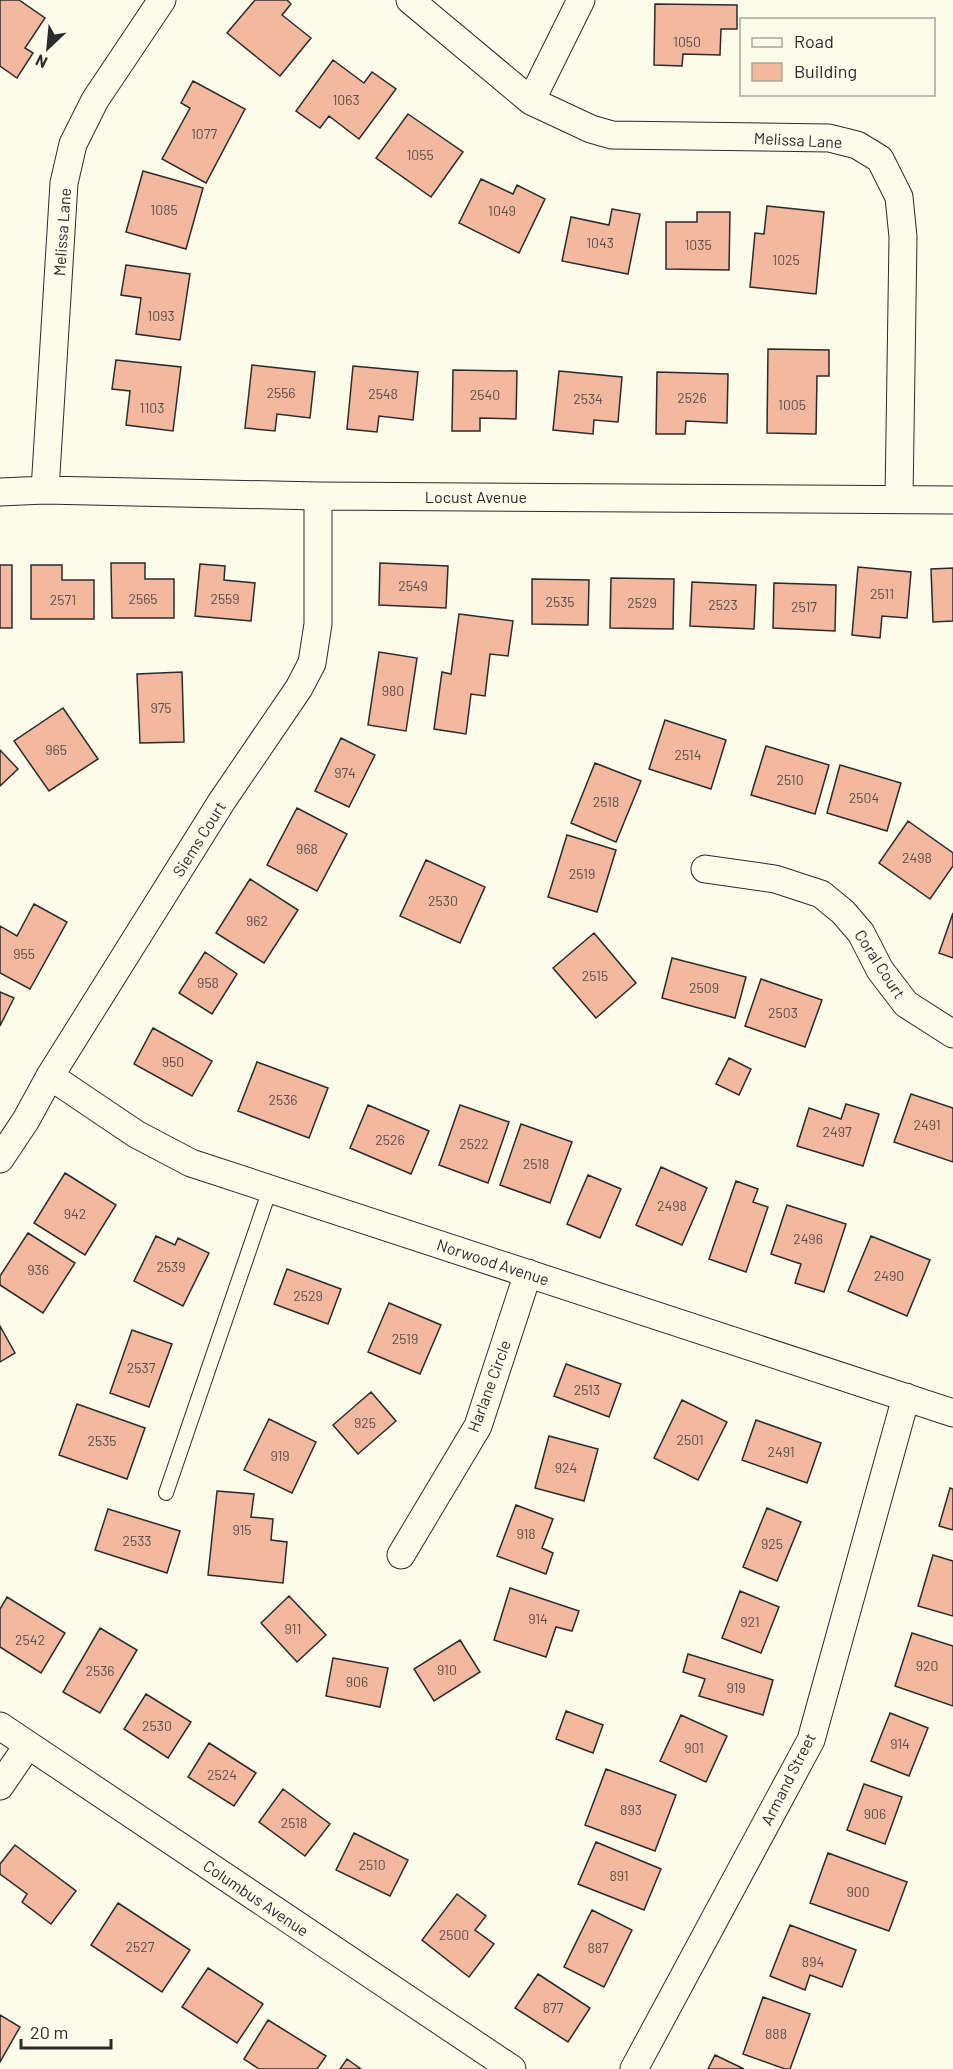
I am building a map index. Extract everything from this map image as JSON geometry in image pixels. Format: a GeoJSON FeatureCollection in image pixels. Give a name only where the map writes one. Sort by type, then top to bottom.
{"type":"FeatureCollection","features":[{"type":"Feature","properties":{"kind":"street","name":"Melissa Lane"},"geometry":{"type":"LineString","coordinates":[[45,490],[64,183],[73,144],[94,100],[162,0]]}},
{"type":"Feature","properties":{"kind":"street","name":"Melissa Lane"},"geometry":{"type":"LineString","coordinates":[[410,0],[531,101],[591,129],[612,135],[829,138],[856,145],[880,159],[899,197],[903,237],[899,500]]}},
{"type":"Feature","properties":{"kind":"street"},"geometry":{"type":"LineString","coordinates":[[531,101],[581,0]]}},
{"type":"Feature","properties":{"kind":"street","name":"Locust Avenue"},"geometry":{"type":"LineString","coordinates":[[0,492],[45,490],[318,496],[953,500]]}},
{"type":"Feature","properties":{"kind":"street","name":"Siems Court"},"geometry":{"type":"LineString","coordinates":[[0,1159],[222,801],[299,688],[312,663],[318,624],[318,496]]}},
{"type":"Feature","properties":{"kind":"street","name":"Coral Court"},"geometry":{"type":"LineString","coordinates":[[705,869],[775,879],[820,894],[843,912],[861,933],[880,970],[906,1004],[953,1034]]}},
{"type":"Feature","properties":{"kind":"street","name":"Norwood Avenue"},"geometry":{"type":"LineString","coordinates":[[50,1076],[136,1134],[190,1163],[953,1413]]}},
{"type":"Feature","properties":{"kind":"street","name":"Harlane Circle"},"geometry":{"type":"LineString","coordinates":[[401,1555],[478,1426],[528,1274]]}},
{"type":"Feature","properties":{"kind":"street","name":"Armand Street"},"geometry":{"type":"LineString","coordinates":[[634,2069],[811,1740],[906,1397]]}},
{"type":"Feature","properties":{"kind":"street","name":"Columbus Avenue"},"geometry":{"type":"LineString","coordinates":[[0,1726],[512,2069]]}},
{"type":"Feature","properties":{"kind":"street"},"geometry":{"type":"LineString","coordinates":[[0,1786],[28,1745]]}},
{"type":"Feature","properties":{"kind":"lane"},"geometry":{"type":"LineString","coordinates":[[166,1493],[270,1189]]}},
{"type":"Feature","properties":{"kind":"building"},"geometry":{"type":"Polygon","coordinates":[[[0,0],[19,0],[45,18],[25,48],[33,53],[17,78],[0,66],[0,0]]]}},
{"type":"Feature","properties":{"kind":"building"},"geometry":{"type":"Polygon","coordinates":[[[255,0],[287,0],[291,4],[282,15],[311,38],[280,76],[227,33],[255,0]]]}},
{"type":"Feature","properties":{"kind":"building"},"geometry":{"type":"Polygon","coordinates":[[[655,4],[737,5],[737,29],[721,29],[720,55],[683,54],[682,66],[654,65],[655,4]]]}},
{"type":"Feature","properties":{"kind":"building"},"geometry":{"type":"Polygon","coordinates":[[[333,60],[364,83],[372,72],[396,89],[359,139],[329,116],[320,128],[296,111],[333,60]]]}},
{"type":"Feature","properties":{"kind":"building"},"geometry":{"type":"Polygon","coordinates":[[[193,81],[245,109],[206,183],[162,159],[190,108],[181,103],[193,81]]]}},
{"type":"Feature","properties":{"kind":"building"},"geometry":{"type":"Polygon","coordinates":[[[408,114],[463,152],[431,197],[376,158],[408,114]]]}},
{"type":"Feature","properties":{"kind":"building"},"geometry":{"type":"Polygon","coordinates":[[[143,171],[203,188],[186,249],[126,232],[143,171]]]}},
{"type":"Feature","properties":{"kind":"building"},"geometry":{"type":"Polygon","coordinates":[[[481,179],[513,194],[517,185],[545,199],[519,253],[459,223],[481,179]]]}},
{"type":"Feature","properties":{"kind":"building"},"geometry":{"type":"Polygon","coordinates":[[[767,206],[824,212],[816,294],[750,287],[755,233],[764,234],[767,206]]]}},
{"type":"Feature","properties":{"kind":"building"},"geometry":{"type":"Polygon","coordinates":[[[612,209],[640,214],[628,274],[562,261],[571,217],[609,225],[612,209]]]}},
{"type":"Feature","properties":{"kind":"building"},"geometry":{"type":"Polygon","coordinates":[[[697,212],[730,212],[729,270],[666,269],[666,222],[697,222],[697,212]]]}},
{"type":"Feature","properties":{"kind":"building"},"geometry":{"type":"Polygon","coordinates":[[[126,265],[190,274],[180,340],[136,334],[141,298],[121,295],[126,265]]]}},
{"type":"Feature","properties":{"kind":"building"},"geometry":{"type":"Polygon","coordinates":[[[768,349],[829,350],[829,376],[817,376],[816,434],[767,433],[768,349]]]}},
{"type":"Feature","properties":{"kind":"building"},"geometry":{"type":"Polygon","coordinates":[[[116,360],[181,367],[173,431],[126,425],[130,391],[112,389],[116,360]]]}},
{"type":"Feature","properties":{"kind":"building"},"geometry":{"type":"Polygon","coordinates":[[[252,365],[315,372],[310,418],[277,414],[275,431],[245,428],[252,365]]]}},
{"type":"Feature","properties":{"kind":"building"},"geometry":{"type":"Polygon","coordinates":[[[353,366],[418,372],[413,420],[379,416],[377,432],[347,429],[353,366]]]}},
{"type":"Feature","properties":{"kind":"building"},"geometry":{"type":"Polygon","coordinates":[[[453,370],[517,371],[516,419],[480,418],[480,431],[452,431],[453,370]]]}},
{"type":"Feature","properties":{"kind":"building"},"geometry":{"type":"Polygon","coordinates":[[[559,371],[622,377],[618,422],[594,420],[593,434],[553,430],[559,371]]]}},
{"type":"Feature","properties":{"kind":"building"},"geometry":{"type":"Polygon","coordinates":[[[657,372],[728,374],[727,423],[686,421],[685,434],[656,434],[657,372]]]}},
{"type":"Feature","properties":{"kind":"building"},"geometry":{"type":"Polygon","coordinates":[[[111,563],[145,563],[145,579],[174,579],[174,618],[112,618],[111,563]]]}},
{"type":"Feature","properties":{"kind":"building"},"geometry":{"type":"Polygon","coordinates":[[[380,563],[448,566],[446,608],[379,605],[380,563]]]}},
{"type":"Feature","properties":{"kind":"building"},"geometry":{"type":"Polygon","coordinates":[[[200,564],[225,566],[224,580],[255,583],[251,621],[195,616],[200,564]]]}},
{"type":"Feature","properties":{"kind":"building"},"geometry":{"type":"Polygon","coordinates":[[[0,565],[12,565],[12,628],[0,628],[0,565]]]}},
{"type":"Feature","properties":{"kind":"building"},"geometry":{"type":"Polygon","coordinates":[[[31,565],[62,565],[62,580],[94,580],[94,619],[31,619],[31,565]]]}},
{"type":"Feature","properties":{"kind":"building"},"geometry":{"type":"Polygon","coordinates":[[[858,567],[911,572],[907,618],[882,616],[880,638],[852,635],[858,567]]]}},
{"type":"Feature","properties":{"kind":"building"},"geometry":{"type":"Polygon","coordinates":[[[953,568],[953,621],[933,622],[931,569],[953,568]]]}},
{"type":"Feature","properties":{"kind":"building"},"geometry":{"type":"Polygon","coordinates":[[[611,578],[674,579],[673,629],[610,628],[611,578]]]}},
{"type":"Feature","properties":{"kind":"building"},"geometry":{"type":"Polygon","coordinates":[[[532,579],[589,580],[588,625],[532,624],[532,579]]]}},
{"type":"Feature","properties":{"kind":"building"},"geometry":{"type":"Polygon","coordinates":[[[692,582],[756,585],[754,629],[690,626],[692,582]]]}},
{"type":"Feature","properties":{"kind":"building"},"geometry":{"type":"Polygon","coordinates":[[[774,583],[836,585],[835,631],[773,628],[774,583]]]}},
{"type":"Feature","properties":{"kind":"building"},"geometry":{"type":"Polygon","coordinates":[[[459,614],[513,621],[508,656],[490,654],[485,696],[471,694],[466,734],[434,729],[442,672],[451,674],[459,614]]]}},
{"type":"Feature","properties":{"kind":"building"},"geometry":{"type":"Polygon","coordinates":[[[379,652],[417,658],[406,731],[368,725],[379,652]]]}},
{"type":"Feature","properties":{"kind":"building"},"geometry":{"type":"Polygon","coordinates":[[[182,672],[184,742],[140,743],[137,674],[182,672]]]}},
{"type":"Feature","properties":{"kind":"building"},"geometry":{"type":"Polygon","coordinates":[[[63,708],[98,759],[49,791],[14,741],[63,708]]]}},
{"type":"Feature","properties":{"kind":"building"},"geometry":{"type":"Polygon","coordinates":[[[665,720],[726,740],[711,789],[649,769],[665,720]]]}},
{"type":"Feature","properties":{"kind":"building"},"geometry":{"type":"Polygon","coordinates":[[[341,738],[375,755],[349,807],[315,791],[341,738]]]}},
{"type":"Feature","properties":{"kind":"building"},"geometry":{"type":"Polygon","coordinates":[[[766,746],[829,765],[815,814],[751,795],[766,746]]]}},
{"type":"Feature","properties":{"kind":"building"},"geometry":{"type":"Polygon","coordinates":[[[0,750],[18,769],[0,786],[0,750]]]}},
{"type":"Feature","properties":{"kind":"building"},"geometry":{"type":"Polygon","coordinates":[[[595,763],[641,781],[616,842],[571,823],[595,763]]]}},
{"type":"Feature","properties":{"kind":"building"},"geometry":{"type":"Polygon","coordinates":[[[840,765],[901,783],[887,831],[827,813],[840,765]]]}},
{"type":"Feature","properties":{"kind":"building"},"geometry":{"type":"Polygon","coordinates":[[[297,808],[347,834],[317,891],[267,865],[297,808]]]}},
{"type":"Feature","properties":{"kind":"building"},"geometry":{"type":"Polygon","coordinates":[[[908,821],[953,853],[953,866],[930,899],[879,863],[908,821]]]}},
{"type":"Feature","properties":{"kind":"building"},"geometry":{"type":"Polygon","coordinates":[[[567,835],[616,850],[597,912],[548,897],[567,835]]]}},
{"type":"Feature","properties":{"kind":"building"},"geometry":{"type":"Polygon","coordinates":[[[426,860],[485,887],[460,943],[400,916],[426,860]]]}},
{"type":"Feature","properties":{"kind":"building"},"geometry":{"type":"Polygon","coordinates":[[[250,879],[298,910],[264,963],[216,933],[250,879]]]}},
{"type":"Feature","properties":{"kind":"building"},"geometry":{"type":"Polygon","coordinates":[[[34,904],[67,922],[30,989],[0,973],[0,926],[17,936],[34,904]]]}},
{"type":"Feature","properties":{"kind":"building"},"geometry":{"type":"Polygon","coordinates":[[[953,913],[953,958],[939,953],[953,913]]]}},
{"type":"Feature","properties":{"kind":"building"},"geometry":{"type":"Polygon","coordinates":[[[594,933],[636,983],[596,1018],[553,968],[594,933]]]}},
{"type":"Feature","properties":{"kind":"building"},"geometry":{"type":"Polygon","coordinates":[[[205,952],[237,974],[212,1014],[179,993],[205,952]]]}},
{"type":"Feature","properties":{"kind":"building"},"geometry":{"type":"Polygon","coordinates":[[[672,958],[746,977],[735,1018],[662,998],[672,958]]]}},
{"type":"Feature","properties":{"kind":"building"},"geometry":{"type":"Polygon","coordinates":[[[761,979],[822,1000],[805,1047],[745,1026],[761,979]]]}},
{"type":"Feature","properties":{"kind":"building"},"geometry":{"type":"Polygon","coordinates":[[[0,992],[14,998],[0,1026],[0,992]]]}},
{"type":"Feature","properties":{"kind":"building"},"geometry":{"type":"Polygon","coordinates":[[[153,1028],[212,1061],[192,1096],[134,1064],[153,1028]]]}},
{"type":"Feature","properties":{"kind":"building"},"geometry":{"type":"Polygon","coordinates":[[[729,1058],[751,1069],[739,1095],[716,1084],[729,1058]]]}},
{"type":"Feature","properties":{"kind":"building"},"geometry":{"type":"Polygon","coordinates":[[[257,1062],[328,1088],[309,1138],[238,1111],[257,1062]]]}},
{"type":"Feature","properties":{"kind":"building"},"geometry":{"type":"Polygon","coordinates":[[[911,1094],[953,1108],[953,1162],[894,1142],[911,1094]]]}},
{"type":"Feature","properties":{"kind":"building"},"geometry":{"type":"Polygon","coordinates":[[[846,1104],[879,1114],[863,1166],[797,1146],[809,1108],[841,1119],[846,1104]]]}},
{"type":"Feature","properties":{"kind":"building"},"geometry":{"type":"Polygon","coordinates":[[[368,1105],[429,1131],[411,1174],[350,1148],[368,1105]]]}},
{"type":"Feature","properties":{"kind":"building"},"geometry":{"type":"Polygon","coordinates":[[[460,1105],[509,1122],[488,1183],[439,1165],[460,1105]]]}},
{"type":"Feature","properties":{"kind":"building"},"geometry":{"type":"Polygon","coordinates":[[[521,1124],[572,1142],[550,1203],[500,1185],[521,1124]]]}},
{"type":"Feature","properties":{"kind":"building"},"geometry":{"type":"Polygon","coordinates":[[[661,1167],[707,1188],[682,1245],[636,1225],[661,1167]]]}},
{"type":"Feature","properties":{"kind":"building"},"geometry":{"type":"Polygon","coordinates":[[[65,1173],[116,1205],[85,1255],[34,1223],[65,1173]]]}},
{"type":"Feature","properties":{"kind":"building"},"geometry":{"type":"Polygon","coordinates":[[[588,1175],[621,1189],[600,1238],[567,1224],[588,1175]]]}},
{"type":"Feature","properties":{"kind":"building"},"geometry":{"type":"Polygon","coordinates":[[[736,1181],[758,1189],[753,1202],[768,1207],[746,1272],[709,1259],[736,1181]]]}},
{"type":"Feature","properties":{"kind":"building"},"geometry":{"type":"Polygon","coordinates":[[[787,1205],[846,1224],[824,1292],[795,1283],[801,1264],[771,1254],[787,1205]]]}},
{"type":"Feature","properties":{"kind":"building"},"geometry":{"type":"Polygon","coordinates":[[[28,1233],[75,1263],[43,1313],[0,1285],[0,1276],[28,1233]]]}},
{"type":"Feature","properties":{"kind":"building"},"geometry":{"type":"Polygon","coordinates":[[[156,1236],[175,1245],[178,1238],[209,1253],[183,1306],[134,1281],[156,1236]]]}},
{"type":"Feature","properties":{"kind":"building"},"geometry":{"type":"Polygon","coordinates":[[[871,1236],[930,1260],[907,1316],[848,1291],[871,1236]]]}},
{"type":"Feature","properties":{"kind":"building"},"geometry":{"type":"Polygon","coordinates":[[[287,1269],[341,1289],[328,1324],[274,1304],[287,1269]]]}},
{"type":"Feature","properties":{"kind":"building"},"geometry":{"type":"Polygon","coordinates":[[[389,1303],[441,1325],[420,1374],[368,1352],[389,1303]]]}},
{"type":"Feature","properties":{"kind":"building"},"geometry":{"type":"Polygon","coordinates":[[[0,1326],[15,1353],[0,1362],[0,1326]]]}},
{"type":"Feature","properties":{"kind":"building"},"geometry":{"type":"Polygon","coordinates":[[[132,1330],[172,1344],[149,1407],[110,1393],[132,1330]]]}},
{"type":"Feature","properties":{"kind":"building"},"geometry":{"type":"Polygon","coordinates":[[[566,1364],[621,1384],[609,1417],[554,1396],[566,1364]]]}},
{"type":"Feature","properties":{"kind":"building"},"geometry":{"type":"Polygon","coordinates":[[[371,1392],[396,1421],[358,1454],[333,1425],[371,1392]]]}},
{"type":"Feature","properties":{"kind":"building"},"geometry":{"type":"Polygon","coordinates":[[[682,1400],[727,1422],[698,1480],[654,1458],[682,1400]]]}},
{"type":"Feature","properties":{"kind":"building"},"geometry":{"type":"Polygon","coordinates":[[[77,1404],[145,1428],[127,1479],[59,1455],[77,1404]]]}},
{"type":"Feature","properties":{"kind":"building"},"geometry":{"type":"Polygon","coordinates":[[[269,1419],[316,1442],[292,1493],[244,1470],[269,1419]]]}},
{"type":"Feature","properties":{"kind":"building"},"geometry":{"type":"Polygon","coordinates":[[[756,1420],[821,1443],[807,1483],[742,1460],[756,1420]]]}},
{"type":"Feature","properties":{"kind":"building"},"geometry":{"type":"Polygon","coordinates":[[[549,1436],[598,1449],[584,1501],[535,1488],[549,1436]]]}},
{"type":"Feature","properties":{"kind":"building"},"geometry":{"type":"Polygon","coordinates":[[[950,1488],[953,1489],[953,1530],[939,1526],[950,1488]]]}},
{"type":"Feature","properties":{"kind":"building"},"geometry":{"type":"Polygon","coordinates":[[[217,1491],[254,1494],[251,1517],[273,1519],[271,1540],[287,1542],[283,1583],[208,1575],[217,1491]]]}},
{"type":"Feature","properties":{"kind":"building"},"geometry":{"type":"Polygon","coordinates":[[[516,1505],[553,1519],[542,1548],[553,1553],[546,1574],[497,1556],[516,1505]]]}},
{"type":"Feature","properties":{"kind":"building"},"geometry":{"type":"Polygon","coordinates":[[[767,1508],[801,1522],[777,1581],[743,1567],[767,1508]]]}},
{"type":"Feature","properties":{"kind":"building"},"geometry":{"type":"Polygon","coordinates":[[[108,1509],[180,1531],[167,1573],[95,1550],[108,1509]]]}},
{"type":"Feature","properties":{"kind":"building"},"geometry":{"type":"Polygon","coordinates":[[[933,1555],[953,1561],[953,1616],[918,1606],[933,1555]]]}},
{"type":"Feature","properties":{"kind":"building"},"geometry":{"type":"Polygon","coordinates":[[[510,1588],[579,1611],[572,1631],[556,1627],[546,1657],[494,1640],[510,1588]]]}},
{"type":"Feature","properties":{"kind":"building"},"geometry":{"type":"Polygon","coordinates":[[[740,1591],[779,1607],[761,1653],[722,1638],[740,1591]]]}},
{"type":"Feature","properties":{"kind":"building"},"geometry":{"type":"Polygon","coordinates":[[[289,1596],[326,1635],[297,1662],[261,1623],[289,1596]]]}},
{"type":"Feature","properties":{"kind":"building"},"geometry":{"type":"Polygon","coordinates":[[[7,1597],[65,1633],[41,1673],[0,1647],[0,1609],[7,1597]]]}},
{"type":"Feature","properties":{"kind":"building"},"geometry":{"type":"Polygon","coordinates":[[[100,1628],[137,1650],[100,1713],[63,1692],[100,1628]]]}},
{"type":"Feature","properties":{"kind":"building"},"geometry":{"type":"Polygon","coordinates":[[[912,1633],[953,1646],[953,1706],[895,1686],[912,1633]]]}},
{"type":"Feature","properties":{"kind":"building"},"geometry":{"type":"Polygon","coordinates":[[[460,1640],[480,1672],[434,1701],[414,1669],[460,1640]]]}},
{"type":"Feature","properties":{"kind":"building"},"geometry":{"type":"Polygon","coordinates":[[[688,1654],[773,1680],[763,1715],[699,1696],[705,1679],[683,1672],[688,1654]]]}},
{"type":"Feature","properties":{"kind":"building"},"geometry":{"type":"Polygon","coordinates":[[[333,1658],[388,1668],[380,1707],[326,1696],[333,1658]]]}},
{"type":"Feature","properties":{"kind":"building"},"geometry":{"type":"Polygon","coordinates":[[[146,1694],[191,1722],[168,1758],[124,1729],[146,1694]]]}},
{"type":"Feature","properties":{"kind":"building"},"geometry":{"type":"Polygon","coordinates":[[[566,1711],[603,1725],[593,1753],[556,1739],[566,1711]]]}},
{"type":"Feature","properties":{"kind":"building"},"geometry":{"type":"Polygon","coordinates":[[[890,1713],[928,1728],[909,1776],[871,1761],[890,1713]]]}},
{"type":"Feature","properties":{"kind":"building"},"geometry":{"type":"Polygon","coordinates":[[[681,1715],[727,1736],[706,1782],[660,1761],[681,1715]]]}},
{"type":"Feature","properties":{"kind":"building"},"geometry":{"type":"Polygon","coordinates":[[[209,1743],[256,1773],[234,1806],[188,1777],[209,1743]]]}},
{"type":"Feature","properties":{"kind":"building"},"geometry":{"type":"Polygon","coordinates":[[[606,1769],[676,1795],[655,1851],[585,1825],[606,1769]]]}},
{"type":"Feature","properties":{"kind":"building"},"geometry":{"type":"Polygon","coordinates":[[[864,1784],[902,1797],[885,1844],[847,1830],[864,1784]]]}},
{"type":"Feature","properties":{"kind":"building"},"geometry":{"type":"Polygon","coordinates":[[[283,1789],[330,1824],[305,1856],[259,1822],[283,1789]]]}},
{"type":"Feature","properties":{"kind":"building"},"geometry":{"type":"Polygon","coordinates":[[[354,1833],[408,1860],[390,1896],[336,1870],[354,1833]]]}},
{"type":"Feature","properties":{"kind":"building"},"geometry":{"type":"Polygon","coordinates":[[[596,1842],[661,1869],[644,1910],[578,1884],[596,1842]]]}},
{"type":"Feature","properties":{"kind":"building"},"geometry":{"type":"Polygon","coordinates":[[[15,1845],[76,1891],[51,1924],[22,1902],[27,1894],[0,1874],[0,1864],[15,1845]]]}},
{"type":"Feature","properties":{"kind":"building"},"geometry":{"type":"Polygon","coordinates":[[[828,1853],[907,1882],[889,1931],[810,1903],[828,1853]]]}},
{"type":"Feature","properties":{"kind":"building"},"geometry":{"type":"Polygon","coordinates":[[[457,1894],[486,1916],[475,1930],[494,1944],[469,1977],[422,1940],[457,1894]]]}},
{"type":"Feature","properties":{"kind":"building"},"geometry":{"type":"Polygon","coordinates":[[[118,1903],[190,1950],[162,1992],[91,1945],[118,1903]]]}},
{"type":"Feature","properties":{"kind":"building"},"geometry":{"type":"Polygon","coordinates":[[[592,1910],[632,1930],[604,1987],[564,1967],[592,1910]]]}},
{"type":"Feature","properties":{"kind":"building"},"geometry":{"type":"Polygon","coordinates":[[[790,1925],[856,1950],[842,1987],[810,1975],[805,1990],[770,1976],[790,1925]]]}},
{"type":"Feature","properties":{"kind":"building"},"geometry":{"type":"Polygon","coordinates":[[[208,1968],[263,2004],[237,2043],[182,2007],[208,1968]]]}},
{"type":"Feature","properties":{"kind":"building"},"geometry":{"type":"Polygon","coordinates":[[[538,1974],[590,2008],[568,2042],[515,2008],[538,1974]]]}},
{"type":"Feature","properties":{"kind":"building"},"geometry":{"type":"Polygon","coordinates":[[[763,1997],[810,2014],[790,2069],[743,2054],[763,1997]]]}},
{"type":"Feature","properties":{"kind":"building"},"geometry":{"type":"Polygon","coordinates":[[[0,2015],[20,2027],[0,2062],[0,2015]]]}},
{"type":"Feature","properties":{"kind":"building"},"geometry":{"type":"Polygon","coordinates":[[[268,2020],[326,2056],[317,2069],[259,2069],[244,2059],[268,2020]]]}},
{"type":"Feature","properties":{"kind":"building"},"geometry":{"type":"Polygon","coordinates":[[[715,2055],[744,2069],[708,2069],[715,2055]]]}},
{"type":"Feature","properties":{"kind":"building"},"geometry":{"type":"Polygon","coordinates":[[[347,2059],[361,2069],[340,2069],[347,2059]]]}}]}
